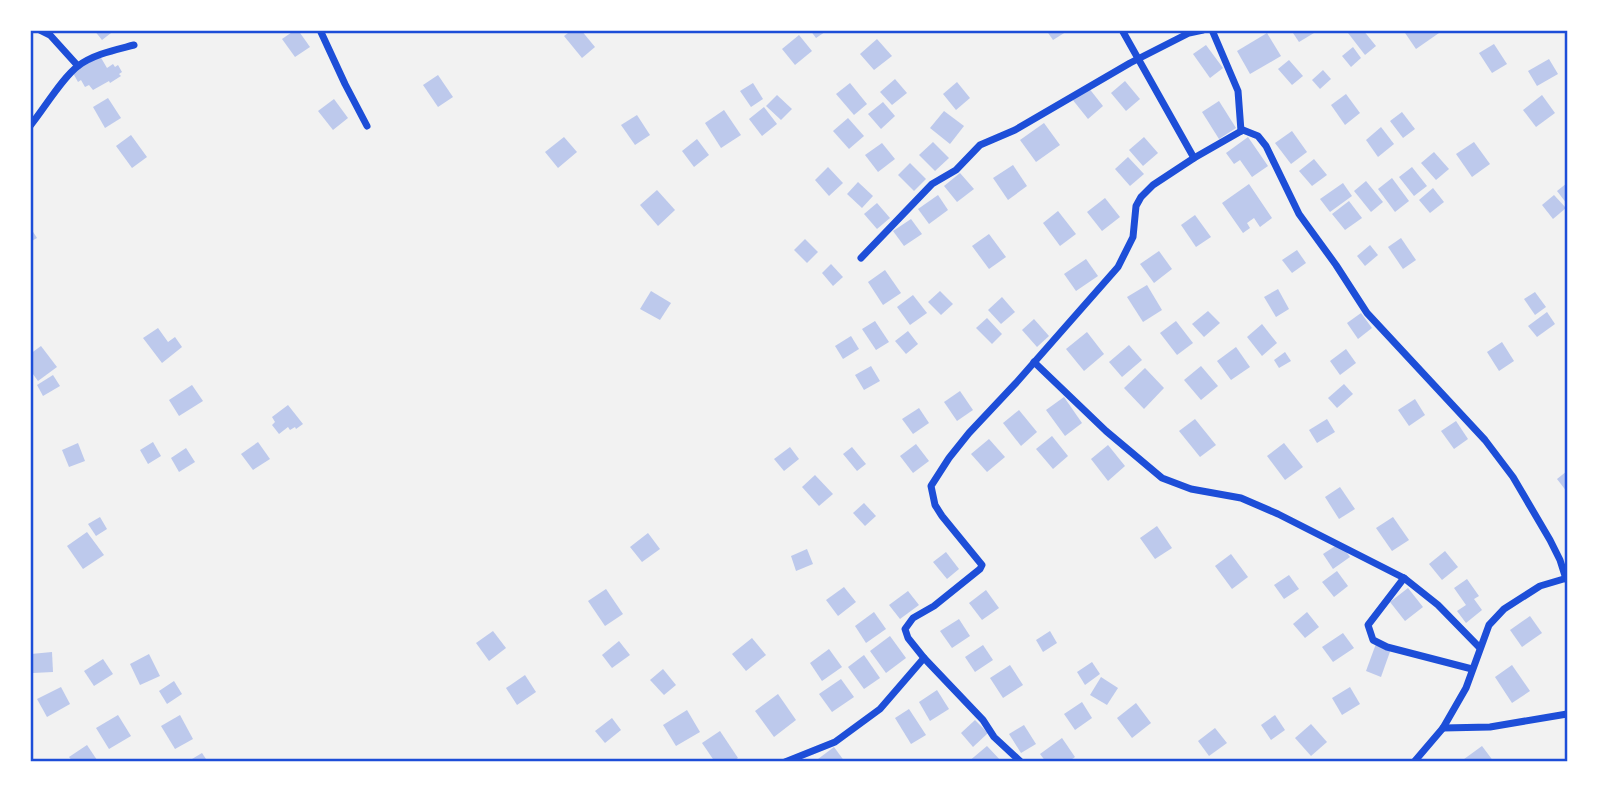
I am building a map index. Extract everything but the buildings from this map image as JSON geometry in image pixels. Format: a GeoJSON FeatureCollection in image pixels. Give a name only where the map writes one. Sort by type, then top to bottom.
{"type":"FeatureCollection","features":[{"type":"Feature","properties":{"kind":"street"},"geometry":{"type":"LineString","coordinates":[[40,30],[50,35],[78,66]]}},
{"type":"Feature","properties":{"kind":"street"},"geometry":{"type":"LineString","coordinates":[[320,30],[367,126]]}},
{"type":"Feature","properties":{"kind":"street"},"geometry":{"type":"LineString","coordinates":[[1122,30],[1195,158]]}},
{"type":"Feature","properties":{"kind":"street"},"geometry":{"type":"LineString","coordinates":[[861,258],[932,184],[956,170],[980,145],[1015,130],[1189,33],[1203,30]]}},
{"type":"Feature","properties":{"kind":"street"},"geometry":{"type":"LineString","coordinates":[[1212,30],[1238,91],[1241,131]]}},
{"type":"Feature","properties":{"kind":"street"},"geometry":{"type":"LineString","coordinates":[[30,126],[78,66],[101,54],[134,45]]}},
{"type":"Feature","properties":{"kind":"street"},"geometry":{"type":"LineString","coordinates":[[1021,762],[994,737],[983,720],[924,658],[908,638],[905,629],[913,618],[949,594],[982,565],[942,516],[935,505],[931,486],[948,458],[1118,267],[1133,237],[1136,206],[1141,197],[1153,185],[1195,158],[1246,130],[1258,136],[1266,146],[1299,214],[1367,313],[1485,440],[1513,477],[1550,540],[1567,579],[1540,586],[1504,609],[1489,625],[1466,688],[1443,728],[1414,762]]}},
{"type":"Feature","properties":{"kind":"street"},"geometry":{"type":"LineString","coordinates":[[1034,362],[1106,431],[1162,478],[1191,488],[1241,498],[1404,578],[1438,605],[1479,648]]}},
{"type":"Feature","properties":{"kind":"street"},"geometry":{"type":"LineString","coordinates":[[1404,578],[1368,625],[1373,640],[1387,647],[1472,669]]}},
{"type":"Feature","properties":{"kind":"street"},"geometry":{"type":"LineString","coordinates":[[785,762],[835,741],[880,709],[924,658]]}},
{"type":"Feature","properties":{"kind":"street"},"geometry":{"type":"LineString","coordinates":[[1443,728],[1490,727],[1567,714]]}}]}
